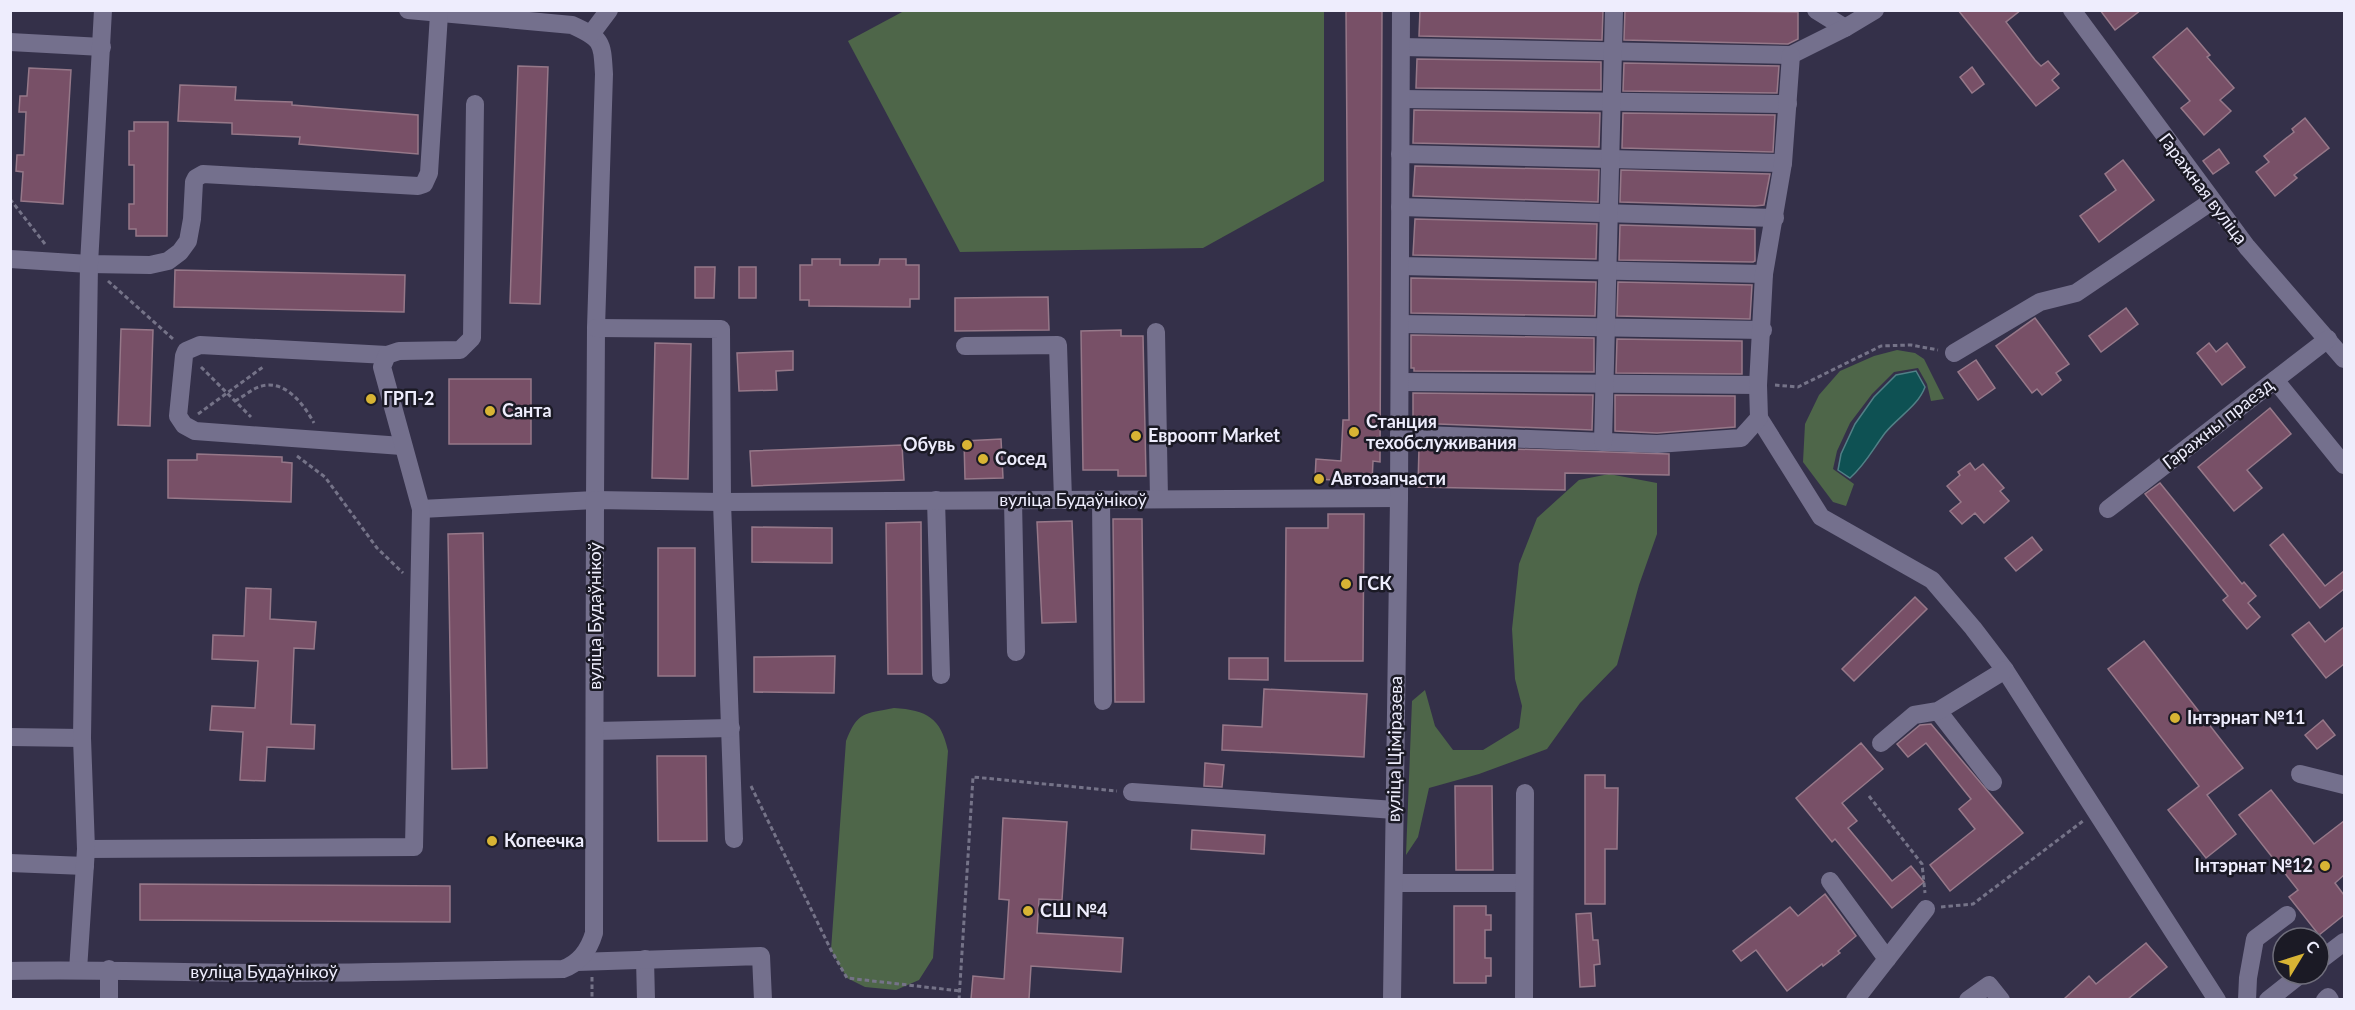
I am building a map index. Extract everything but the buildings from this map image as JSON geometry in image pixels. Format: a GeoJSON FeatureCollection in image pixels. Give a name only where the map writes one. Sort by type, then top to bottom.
{"type":"FeatureCollection","features":[{"type":"Feature","properties":{"kind":"street"},"geometry":{"type":"LineString","coordinates":[[78,970],[85,858],[82,738],[89,264],[103,10]]}},
{"type":"Feature","properties":{"kind":"street"},"geometry":{"type":"LineString","coordinates":[[408,10],[572,25],[591,34],[602,45],[604,74],[596,328],[595,500],[421,509]]}},
{"type":"Feature","properties":{"kind":"street"},"geometry":{"type":"LineString","coordinates":[[591,34],[609,10]]}},
{"type":"Feature","properties":{"kind":"street","name":"вуліца Ціміразева"},"geometry":{"type":"LineString","coordinates":[[1392,999],[1400,434],[1401,10]]}},
{"type":"Feature","properties":{"kind":"street"},"geometry":{"type":"LineString","coordinates":[[1603,442],[1614,10]]}},
{"type":"Feature","properties":{"kind":"street"},"geometry":{"type":"LineString","coordinates":[[1816,10],[1845,28]]}},
{"type":"Feature","properties":{"kind":"street"},"geometry":{"type":"LineString","coordinates":[[1401,47],[1791,55],[1875,10]]}},
{"type":"Feature","properties":{"kind":"street","name":"Гаражная вуліца"},"geometry":{"type":"LineString","coordinates":[[2072,10],[2247,247],[2344,359]]}},
{"type":"Feature","properties":{"kind":"street"},"geometry":{"type":"LineString","coordinates":[[10,259],[150,265],[168,261],[188,242],[194,182],[203,174],[418,186],[424,184],[429,173],[439,14]]}},
{"type":"Feature","properties":{"kind":"street"},"geometry":{"type":"LineString","coordinates":[[10,42],[102,47]]}},
{"type":"Feature","properties":{"kind":"street"},"geometry":{"type":"LineString","coordinates":[[1791,55],[1783,163],[1764,274],[1758,385],[1759,418],[1821,517],[1932,580],[1973,628],[2005,670],[2217,999]]}},
{"type":"Feature","properties":{"kind":"street"},"geometry":{"type":"LineString","coordinates":[[1401,99],[1788,104]]}},
{"type":"Feature","properties":{"kind":"street"},"geometry":{"type":"LineString","coordinates":[[402,446],[195,431],[184,425],[178,416],[186,351],[200,345],[387,355],[399,351],[460,350],[468,345],[472,338],[475,104]]}},
{"type":"Feature","properties":{"kind":"street"},"geometry":{"type":"LineString","coordinates":[[1400,154],[1783,163]]}},
{"type":"Feature","properties":{"kind":"street"},"geometry":{"type":"LineString","coordinates":[[1954,353],[2040,302],[2076,293],[2212,201]]}},
{"type":"Feature","properties":{"kind":"street"},"geometry":{"type":"LineString","coordinates":[[1400,207],[1775,218]]}},
{"type":"Feature","properties":{"kind":"street"},"geometry":{"type":"LineString","coordinates":[[1400,266],[1764,274]]}},
{"type":"Feature","properties":{"kind":"street"},"geometry":{"type":"LineString","coordinates":[[1400,324],[1762,330]]}},
{"type":"Feature","properties":{"kind":"street"},"geometry":{"type":"LineString","coordinates":[[596,328],[721,329],[722,502],[734,839]]}},
{"type":"Feature","properties":{"kind":"street"},"geometry":{"type":"LineString","coordinates":[[1156,332],[1159,499]]}},
{"type":"Feature","properties":{"kind":"street","name":"Гаражны праезд"},"geometry":{"type":"LineString","coordinates":[[2108,508],[2328,339]]}},
{"type":"Feature","properties":{"kind":"street"},"geometry":{"type":"LineString","coordinates":[[966,346],[1058,345],[1063,500]]}},
{"type":"Feature","properties":{"kind":"street"},"geometry":{"type":"LineString","coordinates":[[10,863],[85,858],[414,847],[421,509],[382,367],[387,355]]}},
{"type":"Feature","properties":{"kind":"street"},"geometry":{"type":"LineString","coordinates":[[2275,380],[2344,465]]}},
{"type":"Feature","properties":{"kind":"street"},"geometry":{"type":"LineString","coordinates":[[1400,382],[1758,385]]}},
{"type":"Feature","properties":{"kind":"street"},"geometry":{"type":"LineString","coordinates":[[1400,434],[1656,444],[1741,438],[1759,418]]}},
{"type":"Feature","properties":{"kind":"street","name":"вуліца Будаўнікоў"},"geometry":{"type":"LineString","coordinates":[[10,971],[109,969],[280,973],[410,972],[563,969],[577,962],[588,949],[594,933],[595,500],[722,502],[1399,498]]}},
{"type":"Feature","properties":{"kind":"street"},"geometry":{"type":"LineString","coordinates":[[1101,499],[1103,701]]}},
{"type":"Feature","properties":{"kind":"street"},"geometry":{"type":"LineString","coordinates":[[936,500],[941,675]]}},
{"type":"Feature","properties":{"kind":"street"},"geometry":{"type":"LineString","coordinates":[[1013,500],[1016,652]]}},
{"type":"Feature","properties":{"kind":"street"},"geometry":{"type":"LineString","coordinates":[[1881,743],[1914,715],[1938,711],[2005,670]]}},
{"type":"Feature","properties":{"kind":"street"},"geometry":{"type":"LineString","coordinates":[[1938,711],[1993,782]]}},
{"type":"Feature","properties":{"kind":"street"},"geometry":{"type":"LineString","coordinates":[[595,731],[731,728]]}},
{"type":"Feature","properties":{"kind":"street"},"geometry":{"type":"LineString","coordinates":[[10,737],[82,738]]}},
{"type":"Feature","properties":{"kind":"street"},"geometry":{"type":"LineString","coordinates":[[2300,774],[2344,785]]}},
{"type":"Feature","properties":{"kind":"street"},"geometry":{"type":"LineString","coordinates":[[1132,792],[1395,810]]}},
{"type":"Feature","properties":{"kind":"street"},"geometry":{"type":"LineString","coordinates":[[1524,999],[1525,793]]}},
{"type":"Feature","properties":{"kind":"street"},"geometry":{"type":"LineString","coordinates":[[1830,881],[1887,959]]}},
{"type":"Feature","properties":{"kind":"street"},"geometry":{"type":"LineString","coordinates":[[1394,883],[1524,883]]}},
{"type":"Feature","properties":{"kind":"street"},"geometry":{"type":"LineString","coordinates":[[1855,999],[1926,909]]}},
{"type":"Feature","properties":{"kind":"street"},"geometry":{"type":"LineString","coordinates":[[2247,999],[2255,939],[2287,915]]}},
{"type":"Feature","properties":{"kind":"street"},"geometry":{"type":"LineString","coordinates":[[2331,952],[2344,942]]}},
{"type":"Feature","properties":{"kind":"street"},"geometry":{"type":"LineString","coordinates":[[577,962],[761,956],[763,999]]}},
{"type":"Feature","properties":{"kind":"street"},"geometry":{"type":"LineString","coordinates":[[645,959],[646,999]]}},
{"type":"Feature","properties":{"kind":"street"},"geometry":{"type":"LineString","coordinates":[[109,969],[109,999]]}},
{"type":"Feature","properties":{"kind":"street"},"geometry":{"type":"LineString","coordinates":[[1968,999],[1989,985],[2001,999]]}},
{"type":"Feature","properties":{"kind":"street"},"geometry":{"type":"LineString","coordinates":[[2268,999],[2285,986]]}},
{"type":"Feature","properties":{"kind":"street"},"geometry":{"type":"LineString","coordinates":[[2325,999],[2328,997],[2330,999]]}},
{"type":"Feature","properties":{"kind":"path"},"geometry":{"type":"LineString","coordinates":[[10,199],[59,262]]}},
{"type":"Feature","properties":{"kind":"path"},"geometry":{"type":"LineString","coordinates":[[1758,385],[1798,387],[1881,346],[1911,345],[1954,353]]}},
{"type":"Feature","properties":{"kind":"path"},"geometry":{"type":"LineString","coordinates":[[184,425],[286,350]]}},
{"type":"Feature","properties":{"kind":"path"},"geometry":{"type":"LineString","coordinates":[[235,401],[257,387],[272,386],[288,390],[306,408],[315,424],[318,440]]}},
{"type":"Feature","properties":{"kind":"path"},"geometry":{"type":"LineString","coordinates":[[746,776],[847,978],[960,991]]}},
{"type":"Feature","properties":{"kind":"path"},"geometry":{"type":"LineString","coordinates":[[959,999],[973,777],[1132,792]]}},
{"type":"Feature","properties":{"kind":"path"},"geometry":{"type":"LineString","coordinates":[[1869,796],[1922,864],[1926,909],[1973,904],[2096,810]]}},
{"type":"Feature","properties":{"kind":"shaded area"},"geometry":{"type":"Polygon","coordinates":[[[904,11],[1324,11],[1324,181],[1203,248],[960,252],[848,41],[904,11]]]}},
{"type":"Feature","properties":{"kind":"shaded area"},"geometry":{"type":"Polygon","coordinates":[[[1897,350],[1915,353],[1924,359],[1944,399],[1931,401],[1927,384],[1918,368],[1894,372],[1872,394],[1850,423],[1837,451],[1833,469],[1854,484],[1846,506],[1833,502],[1803,462],[1805,424],[1819,395],[1840,371],[1874,356],[1897,350]]]}},
{"type":"Feature","properties":{"kind":"shaded area"},"geometry":{"type":"Polygon","coordinates":[[[1916,371],[1925,387],[1918,400],[1890,427],[1865,462],[1850,478],[1838,470],[1841,454],[1855,424],[1874,397],[1896,375],[1916,371]]]}},
{"type":"Feature","properties":{"kind":"shaded area"},"geometry":{"type":"Polygon","coordinates":[[[1609,474],[1657,483],[1657,534],[1639,585],[1617,665],[1580,703],[1547,749],[1479,774],[1429,788],[1418,837],[1406,855],[1412,701],[1425,690],[1435,726],[1453,750],[1483,750],[1519,728],[1522,706],[1515,679],[1512,629],[1519,564],[1537,518],[1579,480],[1609,474]]]}},
{"type":"Feature","properties":{"kind":"shaded area"},"geometry":{"type":"Polygon","coordinates":[[[894,708],[915,711],[931,718],[937,723],[948,751],[933,958],[919,980],[896,990],[865,987],[847,978],[831,950],[846,741],[854,724],[863,716],[894,708]]]}},
{"type":"Feature","properties":{"kind":"place","name":"ГРП-2"},"geometry":{"type":"Point","coordinates":[371,399]}},
{"type":"Feature","properties":{"kind":"place","name":"Санта"},"geometry":{"type":"Point","coordinates":[490,411]}},
{"type":"Feature","properties":{"kind":"place","name":"Станция техобслуживания"},"geometry":{"type":"Point","coordinates":[1354,432]}},
{"type":"Feature","properties":{"kind":"place","name":"Евроопт Market"},"geometry":{"type":"Point","coordinates":[1136,436]}},
{"type":"Feature","properties":{"kind":"place","name":"Обувь"},"geometry":{"type":"Point","coordinates":[967,445]}},
{"type":"Feature","properties":{"kind":"place","name":"Сосед"},"geometry":{"type":"Point","coordinates":[983,459]}},
{"type":"Feature","properties":{"kind":"place","name":"Автозапчасти"},"geometry":{"type":"Point","coordinates":[1319,479]}},
{"type":"Feature","properties":{"kind":"place","name":"ГСК"},"geometry":{"type":"Point","coordinates":[1346,584]}},
{"type":"Feature","properties":{"kind":"place","name":"Інтэрнат №11"},"geometry":{"type":"Point","coordinates":[2175,718]}},
{"type":"Feature","properties":{"kind":"place","name":"Копеечка"},"geometry":{"type":"Point","coordinates":[492,841]}},
{"type":"Feature","properties":{"kind":"place","name":"Інтэрнат №12"},"geometry":{"type":"Point","coordinates":[2325,866]}},
{"type":"Feature","properties":{"kind":"place","name":"СШ №4"},"geometry":{"type":"Point","coordinates":[1028,911]}}]}
